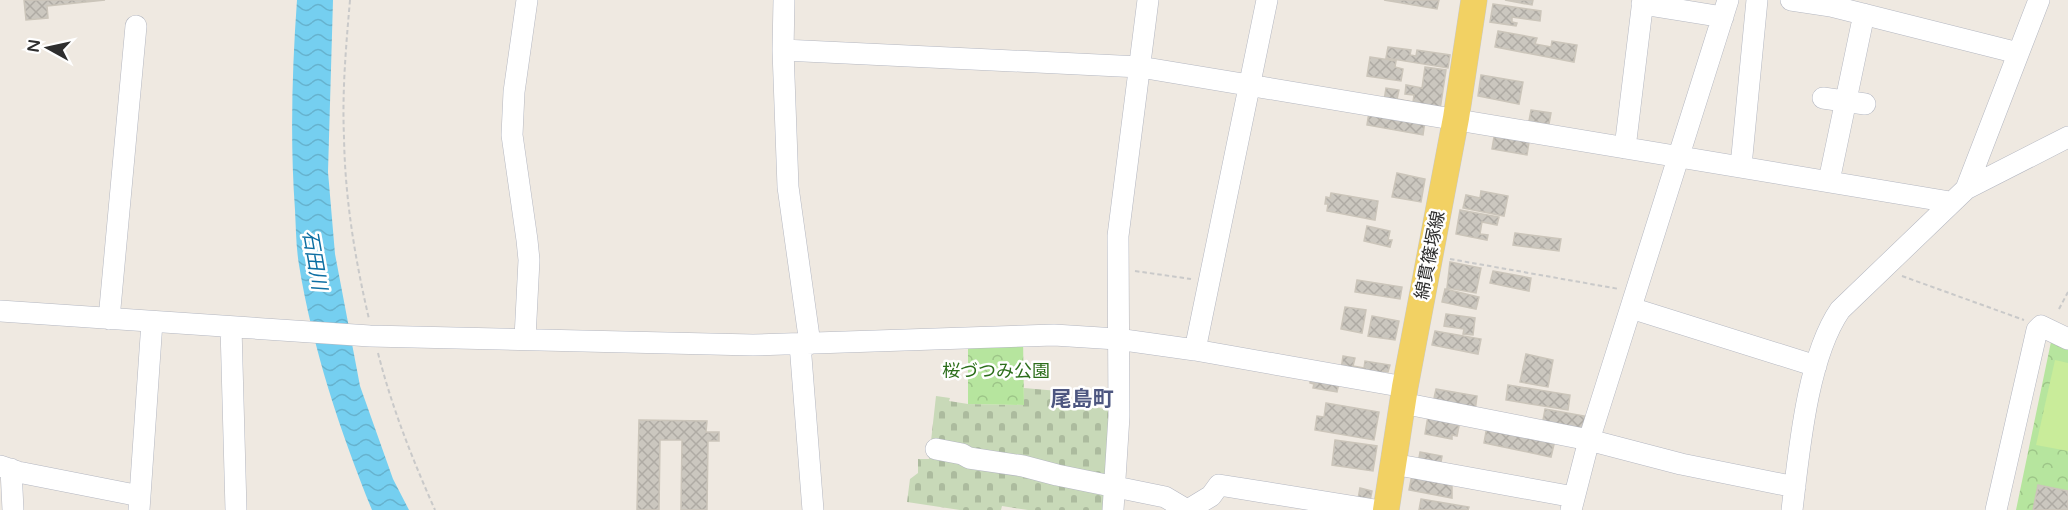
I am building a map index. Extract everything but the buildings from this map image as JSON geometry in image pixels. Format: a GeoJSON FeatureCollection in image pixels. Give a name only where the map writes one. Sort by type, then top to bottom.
{"type":"FeatureCollection","features":[{"type":"Feature","properties":{"kind":"main road","name":"綿貫篠塚線"},"geometry":{"type":"LineString","coordinates":[[1386,510],[1403,395],[1456,118],[1474,0]]}},
{"type":"Feature","properties":{"kind":"street"},"geometry":{"type":"LineString","coordinates":[[525,338],[528,281],[527,240],[512,135],[514,92],[527,0]]}},
{"type":"Feature","properties":{"kind":"street"},"geometry":{"type":"LineString","coordinates":[[784,0],[783,50],[788,187],[805,344],[813,510]]}},
{"type":"Feature","properties":{"kind":"street"},"geometry":{"type":"LineString","coordinates":[[1113,510],[1119,416],[1117,268],[1121,206],[1148,0]]}},
{"type":"Feature","properties":{"kind":"street"},"geometry":{"type":"LineString","coordinates":[[1195,350],[1267,0]]}},
{"type":"Feature","properties":{"kind":"street"},"geometry":{"type":"LineString","coordinates":[[1742,166],[1756,0]]}},
{"type":"Feature","properties":{"kind":"street"},"geometry":{"type":"LineString","coordinates":[[1791,0],[1831,3],[1864,14],[2018,53]]}},
{"type":"Feature","properties":{"kind":"street"},"geometry":{"type":"LineString","coordinates":[[1958,196],[2038,0]]}},
{"type":"Feature","properties":{"kind":"street"},"geometry":{"type":"LineString","coordinates":[[1393,464],[1573,504],[1589,440],[1725,9],[1640,1],[1625,148]]}},
{"type":"Feature","properties":{"kind":"street"},"geometry":{"type":"LineString","coordinates":[[1829,181],[1855,103],[1864,14]]}},
{"type":"Feature","properties":{"kind":"street"},"geometry":{"type":"LineString","coordinates":[[109,319],[136,26]]}},
{"type":"Feature","properties":{"kind":"street"},"geometry":{"type":"LineString","coordinates":[[783,50],[1140,67],[1829,181],[1958,196]]}},
{"type":"Feature","properties":{"kind":"street"},"geometry":{"type":"LineString","coordinates":[[1823,98],[1855,103]]}},
{"type":"Feature","properties":{"kind":"street"},"geometry":{"type":"LineString","coordinates":[[1792,510],[1809,397],[1816,366],[1826,333],[1840,310],[1958,196],[2068,137]]}},
{"type":"Feature","properties":{"kind":"street"},"geometry":{"type":"LineString","coordinates":[[1634,300],[1816,366]]}},
{"type":"Feature","properties":{"kind":"street"},"geometry":{"type":"LineString","coordinates":[[0,311],[372,336],[805,344],[1054,335],[1117,339],[1195,350],[1403,395],[1681,464],[1795,487]]}},
{"type":"Feature","properties":{"kind":"street"},"geometry":{"type":"LineString","coordinates":[[5,468],[140,503],[152,322]]}},
{"type":"Feature","properties":{"kind":"street"},"geometry":{"type":"LineString","coordinates":[[1996,510],[2037,330],[2041,326],[2068,339]]}},
{"type":"Feature","properties":{"kind":"street"},"geometry":{"type":"LineString","coordinates":[[231,327],[236,510]]}},
{"type":"Feature","properties":{"kind":"street"},"geometry":{"type":"LineString","coordinates":[[936,449],[962,454],[969,458],[1023,466],[1165,497],[1187,510],[1211,496],[1219,485],[1375,510]]}},
{"type":"Feature","properties":{"kind":"street"},"geometry":{"type":"LineString","coordinates":[[5,468],[10,482],[13,510]]}},
{"type":"Feature","properties":{"kind":"path"},"geometry":{"type":"LineString","coordinates":[[350,0],[344,104],[345,168],[357,267],[372,336],[392,405],[435,510]]}},
{"type":"Feature","properties":{"kind":"path"},"geometry":{"type":"LineString","coordinates":[[1430,256],[1634,300]]}},
{"type":"Feature","properties":{"kind":"path"},"geometry":{"type":"LineString","coordinates":[[1117,268],[1210,282]]}},
{"type":"Feature","properties":{"kind":"path"},"geometry":{"type":"LineString","coordinates":[[1896,274],[2031,322]]}},
{"type":"Feature","properties":{"kind":"path"},"geometry":{"type":"LineString","coordinates":[[2059,309],[2068,292]]}},
{"type":"Feature","properties":{"kind":"green space","name":"桜づつみ公園"},"geometry":{"type":"Polygon","coordinates":[[[1023,337],[1024,405],[968,404],[968,339],[1023,337]]]}},
{"type":"Feature","properties":{"kind":"green space"},"geometry":{"type":"Polygon","coordinates":[[[2052,337],[2068,345],[2068,510],[2016,510],[2052,337]]]}},
{"type":"Feature","properties":{"kind":"green space"},"geometry":{"type":"Polygon","coordinates":[[[2055,360],[2068,363],[2068,451],[2036,445],[2055,360]]]}},
{"type":"Feature","properties":{"kind":"green space"},"geometry":{"type":"Polygon","coordinates":[[[1024,388],[1070,392],[1068,401],[1113,411],[1108,510],[1028,510],[1002,506],[1001,510],[960,510],[907,502],[910,479],[918,473],[918,459],[929,459],[936,396],[968,404],[1024,405],[1024,388]]]}},
{"type":"Feature","properties":{"kind":"water","name":"石田川"},"geometry":{"type":"Polygon","coordinates":[[[297,0],[333,0],[328,172],[335,254],[360,386],[393,479],[409,510],[372,510],[329,390],[305,297],[297,251],[292,158],[297,0]]]}},
{"type":"Feature","properties":{"kind":"district","name":"尾島町"},"geometry":{"type":"Point","coordinates":[1082,399]}}]}
